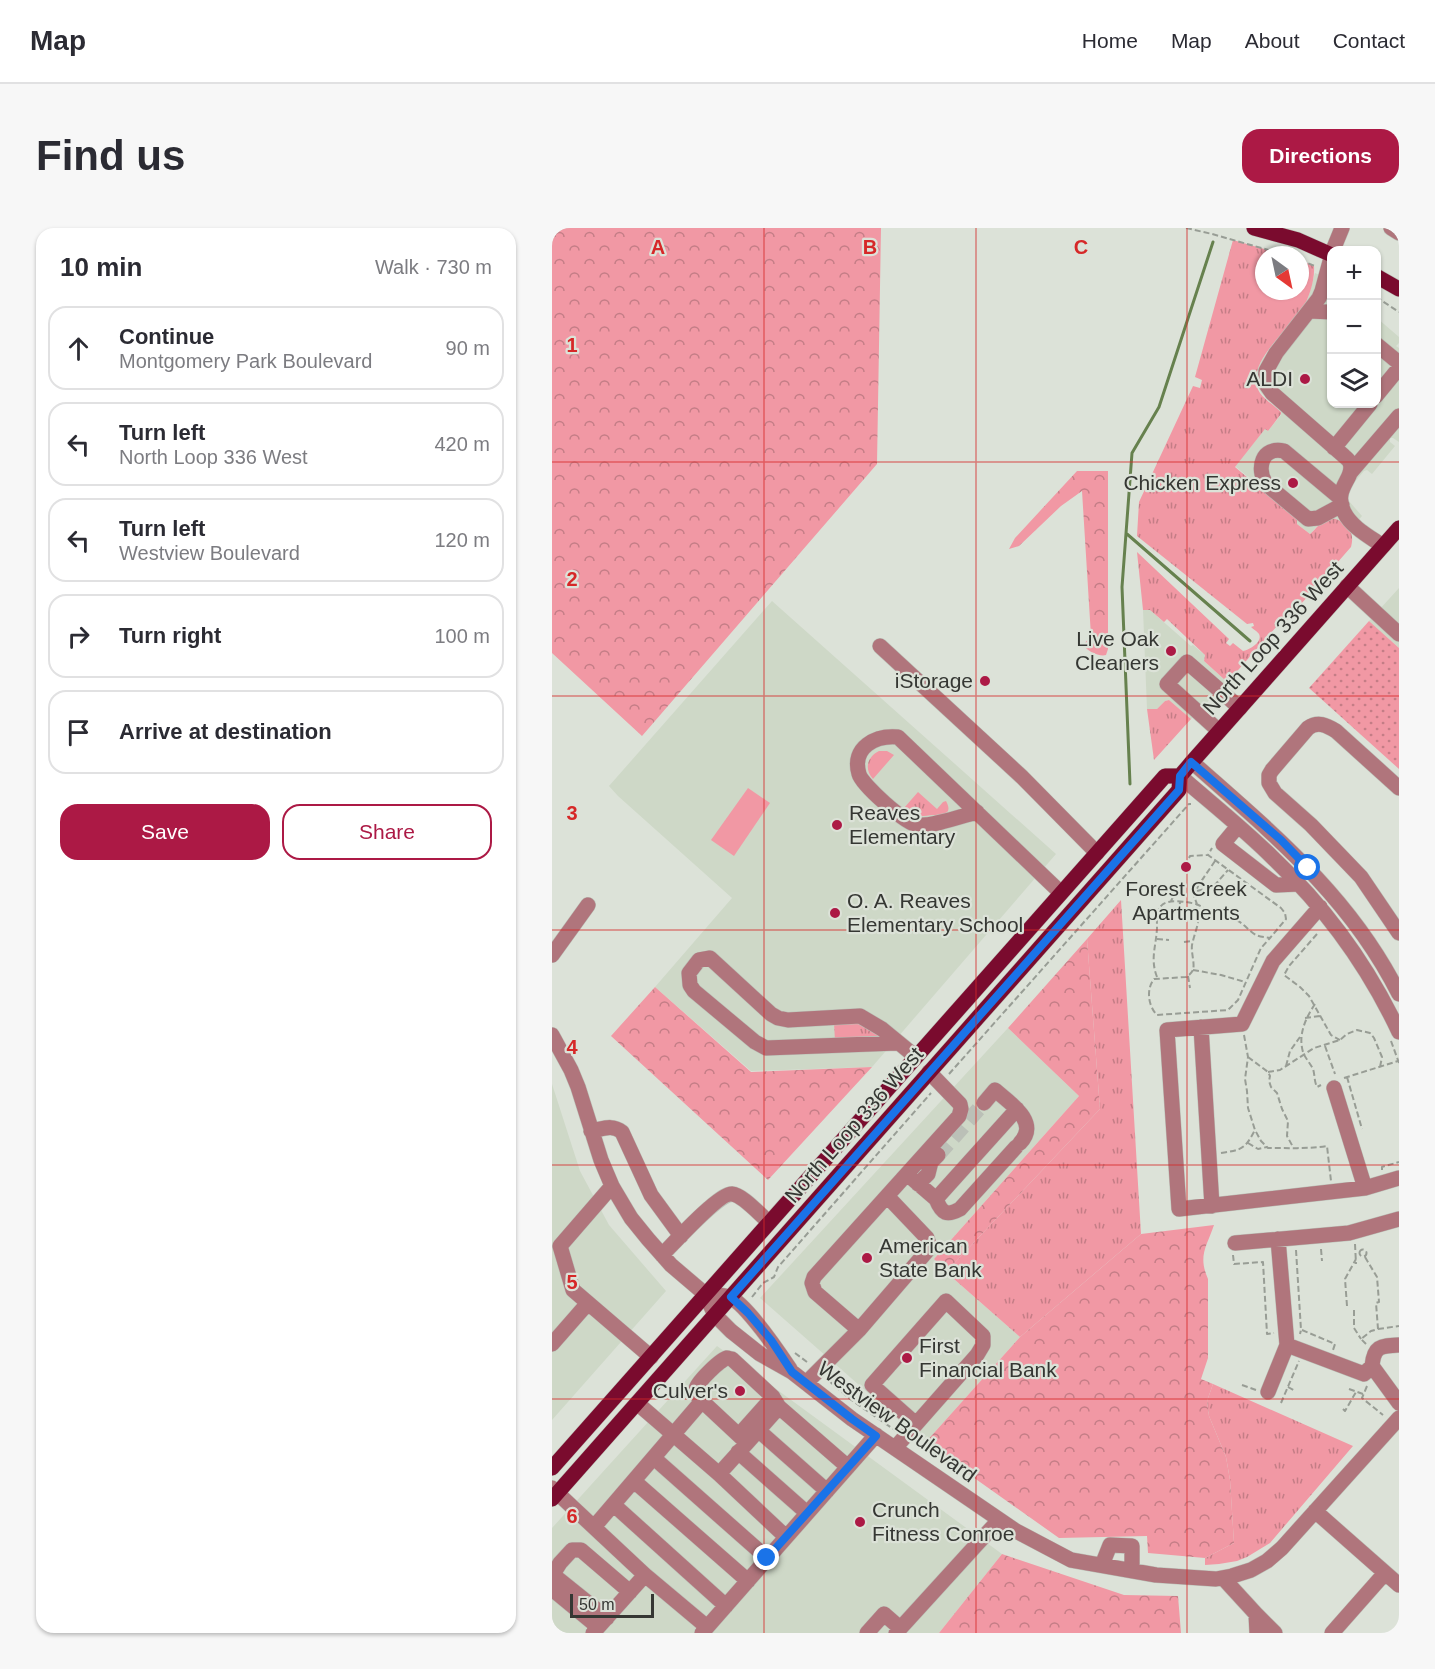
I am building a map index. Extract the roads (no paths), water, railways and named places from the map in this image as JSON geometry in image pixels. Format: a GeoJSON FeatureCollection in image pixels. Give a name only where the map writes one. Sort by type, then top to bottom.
{"type":"FeatureCollection","features":[{"type":"Feature","properties":{"kind":"main road"},"geometry":{"type":"LineString","coordinates":[[1255,228],[1327,251]]}},
{"type":"Feature","properties":{"kind":"main road"},"geometry":{"type":"LineString","coordinates":[[1381,278],[1399,289]]}},
{"type":"Feature","properties":{"kind":"main road","name":"North Loop 336 West"},"geometry":{"type":"LineString","coordinates":[[554,1493],[637,1403],[1179,790],[1180,776],[1191,762],[1347,586],[1393,538]]}},
{"type":"Feature","properties":{"kind":"main road","name":"North Loop 336 West"},"geometry":{"type":"LineString","coordinates":[[552,1468],[1165,776],[1180,776]]}},
{"type":"Feature","properties":{"kind":"main road"},"geometry":{"type":"LineString","coordinates":[[916,1057],[929,1072]]}},
{"type":"Feature","properties":{"kind":"street"},"geometry":{"type":"LineString","coordinates":[[1335,246],[1342,228]]}},
{"type":"Feature","properties":{"kind":"street"},"geometry":{"type":"LineString","coordinates":[[1391,228],[1399,233]]}},
{"type":"Feature","properties":{"kind":"street"},"geometry":{"type":"LineString","coordinates":[[1327,272],[1319,298],[1276,353],[1266,371],[1265,383],[1272,393],[1335,448],[1350,464],[1350,473]]}},
{"type":"Feature","properties":{"kind":"street"},"geometry":{"type":"LineString","coordinates":[[1309,311],[1327,312]]}},
{"type":"Feature","properties":{"kind":"street"},"geometry":{"type":"LineString","coordinates":[[1381,347],[1399,363]]}},
{"type":"Feature","properties":{"kind":"street"},"geometry":{"type":"LineString","coordinates":[[1381,391],[1399,368]]}},
{"type":"Feature","properties":{"kind":"street"},"geometry":{"type":"LineString","coordinates":[[1335,448],[1367,408]]}},
{"type":"Feature","properties":{"kind":"street"},"geometry":{"type":"LineString","coordinates":[[1393,538],[1353,524],[1344,513],[1340,501],[1342,489],[1350,473],[1399,416]]}},
{"type":"Feature","properties":{"kind":"street"},"geometry":{"type":"LineString","coordinates":[[1276,449],[1284,452],[1340,501],[1318,518],[1308,519],[1266,484],[1263,478],[1263,459],[1269,452],[1276,449]]}},
{"type":"Feature","properties":{"kind":"street"},"geometry":{"type":"LineString","coordinates":[[1347,586],[1399,634]]}},
{"type":"Feature","properties":{"kind":"street"},"geometry":{"type":"LineString","coordinates":[[880,646],[1022,777],[1097,852]]}},
{"type":"Feature","properties":{"kind":"street"},"geometry":{"type":"LineString","coordinates":[[1219,731],[1167,684],[1187,662],[1240,708]]}},
{"type":"Feature","properties":{"kind":"street"},"geometry":{"type":"LineString","coordinates":[[1399,788],[1336,731],[1326,725],[1313,724],[1308,728],[1269,775],[1269,783],[1275,793],[1311,825],[1361,877],[1399,933]]}},
{"type":"Feature","properties":{"kind":"street"},"geometry":{"type":"LineString","coordinates":[[976,812],[930,824],[917,825],[906,821],[865,784],[859,774],[857,759],[862,749],[873,740],[886,736],[898,736],[1061,893]]}},
{"type":"Feature","properties":{"kind":"street"},"geometry":{"type":"LineString","coordinates":[[1191,762],[1281,840],[1335,898],[1363,933],[1399,994]]}},
{"type":"Feature","properties":{"kind":"street"},"geometry":{"type":"LineString","coordinates":[[1180,776],[1272,856],[1320,907],[1355,953],[1374,983],[1399,1032]]}},
{"type":"Feature","properties":{"kind":"street"},"geometry":{"type":"LineString","coordinates":[[1238,826],[1223,844],[1276,885],[1299,884]]}},
{"type":"Feature","properties":{"kind":"street"},"geometry":{"type":"LineString","coordinates":[[552,955],[588,905]]}},
{"type":"Feature","properties":{"kind":"street"},"geometry":{"type":"LineString","coordinates":[[1320,907],[1273,961],[1242,1024],[1167,1030],[1179,1209],[1365,1188],[1391,1177]]}},
{"type":"Feature","properties":{"kind":"street"},"geometry":{"type":"LineString","coordinates":[[897,1042],[766,1048],[755,1042],[694,991],[690,984],[689,973],[699,960],[710,958],[778,1018],[788,1020],[860,1016],[882,1029],[916,1057]]}},
{"type":"Feature","properties":{"kind":"street"},"geometry":{"type":"LineString","coordinates":[[1201,1027],[1212,1206]]}},
{"type":"Feature","properties":{"kind":"street","name":"Westview Boulevard"},"geometry":{"type":"LineString","coordinates":[[552,1035],[557,1056],[578,1087],[591,1131],[612,1186],[631,1218],[670,1265],[705,1294],[715,1315],[760,1354],[792,1372],[876,1436],[1016,1531],[1071,1560],[1156,1575],[1216,1579],[1251,1570],[1268,1561],[1282,1548],[1315,1511],[1395,1411]]}},
{"type":"Feature","properties":{"kind":"street"},"geometry":{"type":"LineString","coordinates":[[913,1179],[962,1109],[958,1101],[929,1072]]}},
{"type":"Feature","properties":{"kind":"street"},"geometry":{"type":"LineString","coordinates":[[1333,1082],[1365,1188]]}},
{"type":"Feature","properties":{"kind":"street"},"geometry":{"type":"LineString","coordinates":[[913,1179],[936,1200],[940,1209],[946,1213],[960,1209],[1024,1138],[1027,1127],[1025,1118],[995,1090],[984,1103]]}},
{"type":"Feature","properties":{"kind":"street"},"geometry":{"type":"LineString","coordinates":[[936,1200],[1017,1110]]}},
{"type":"Feature","properties":{"kind":"street"},"geometry":{"type":"LineString","coordinates":[[591,1131],[610,1127],[622,1132],[651,1195],[681,1236]]}},
{"type":"Feature","properties":{"kind":"street"},"geometry":{"type":"LineString","coordinates":[[859,1330],[815,1292],[812,1283],[814,1278],[887,1196],[913,1179],[928,1174],[931,1162],[938,1155]]}},
{"type":"Feature","properties":{"kind":"street"},"geometry":{"type":"LineString","coordinates":[[612,1186],[560,1246],[557,1257],[573,1290],[651,1357]]}},
{"type":"Feature","properties":{"kind":"street"},"geometry":{"type":"LineString","coordinates":[[662,1255],[713,1204],[727,1194],[734,1194],[741,1198],[769,1222]]}},
{"type":"Feature","properties":{"kind":"street"},"geometry":{"type":"LineString","coordinates":[[806,1383],[859,1330],[927,1251],[929,1244],[927,1238],[887,1196]]}},
{"type":"Feature","properties":{"kind":"street"},"geometry":{"type":"LineString","coordinates":[[1234,1246],[1278,1239],[1353,1232],[1399,1219]]}},
{"type":"Feature","properties":{"kind":"street"},"geometry":{"type":"LineString","coordinates":[[1268,1392],[1295,1341],[1278,1239]]}},
{"type":"Feature","properties":{"kind":"street"},"geometry":{"type":"LineString","coordinates":[[705,1294],[731,1297]]}},
{"type":"Feature","properties":{"kind":"street","name":"Westview Boulevard"},"geometry":{"type":"LineString","coordinates":[[731,1297],[771,1340],[792,1372]]}},
{"type":"Feature","properties":{"kind":"street"},"geometry":{"type":"LineString","coordinates":[[895,1448],[916,1424],[983,1345],[983,1336],[946,1302],[872,1385],[916,1424]]}},
{"type":"Feature","properties":{"kind":"street"},"geometry":{"type":"LineString","coordinates":[[552,1344],[588,1303]]}},
{"type":"Feature","properties":{"kind":"street"},"geometry":{"type":"LineString","coordinates":[[1295,1341],[1329,1361],[1364,1374],[1370,1373]]}},
{"type":"Feature","properties":{"kind":"street"},"geometry":{"type":"LineString","coordinates":[[1395,1411],[1370,1373],[1373,1353],[1377,1349],[1399,1345]]}},
{"type":"Feature","properties":{"kind":"street"},"geometry":{"type":"LineString","coordinates":[[807,1514],[702,1401],[695,1388],[699,1383],[722,1361],[727,1358],[732,1359],[848,1467]]}},
{"type":"Feature","properties":{"kind":"street"},"geometry":{"type":"LineString","coordinates":[[594,1527],[702,1401]]}},
{"type":"Feature","properties":{"kind":"street"},"geometry":{"type":"LineString","coordinates":[[742,1443],[758,1430],[776,1402]]}},
{"type":"Feature","properties":{"kind":"street"},"geometry":{"type":"LineString","coordinates":[[719,1474],[776,1402]]}},
{"type":"Feature","properties":{"kind":"street"},"geometry":{"type":"LineString","coordinates":[[637,1403],[719,1474],[786,1538]]}},
{"type":"Feature","properties":{"kind":"street"},"geometry":{"type":"LineString","coordinates":[[758,1430],[827,1491]]}},
{"type":"Feature","properties":{"kind":"street"},"geometry":{"type":"LineString","coordinates":[[554,1493],[594,1527],[704,1630],[876,1436]]}},
{"type":"Feature","properties":{"kind":"street"},"geometry":{"type":"LineString","coordinates":[[654,1458],[767,1558]]}},
{"type":"Feature","properties":{"kind":"street"},"geometry":{"type":"LineString","coordinates":[[634,1481],[748,1581]]}},
{"type":"Feature","properties":{"kind":"street"},"geometry":{"type":"LineString","coordinates":[[614,1504],[726,1606]]}},
{"type":"Feature","properties":{"kind":"street"},"geometry":{"type":"LineString","coordinates":[[1315,1511],[1399,1585]]}},
{"type":"Feature","properties":{"kind":"street"},"geometry":{"type":"LineString","coordinates":[[867,1633],[884,1614],[898,1630],[999,1520]]}},
{"type":"Feature","properties":{"kind":"street"},"geometry":{"type":"LineString","coordinates":[[1102,1565],[1110,1545],[1132,1546],[1132,1570]]}},
{"type":"Feature","properties":{"kind":"street"},"geometry":{"type":"LineString","coordinates":[[599,1626],[556,1576],[555,1571],[560,1563],[572,1550],[581,1550],[630,1592]]}},
{"type":"Feature","properties":{"kind":"street"},"geometry":{"type":"LineString","coordinates":[[1332,1633],[1385,1573]]}},
{"type":"Feature","properties":{"kind":"street"},"geometry":{"type":"LineString","coordinates":[[599,1626],[645,1575]]}},
{"type":"Feature","properties":{"kind":"street"},"geometry":{"type":"LineString","coordinates":[[1223,1578],[1275,1633]]}},
{"type":"Feature","properties":{"kind":"street"},"geometry":{"type":"LineString","coordinates":[[552,1589],[599,1626]]}},
{"type":"Feature","properties":{"kind":"street"},"geometry":{"type":"LineString","coordinates":[[1256,1614],[1257,1633]]}},
{"type":"Feature","properties":{"kind":"waterway"},"geometry":{"type":"LineString","coordinates":[[1130,784],[1122,587],[1132,453],[1159,407],[1213,242]]}},
{"type":"Feature","properties":{"kind":"waterway"},"geometry":{"type":"LineString","coordinates":[[1127,534],[1250,641]]}},
{"type":"Feature","properties":{"kind":"tunnel"},"geometry":{"type":"LineString","coordinates":[[938,1155],[984,1103]]}},
{"type":"Feature","properties":{"kind":"place","name":"ALDI"},"geometry":{"type":"Point","coordinates":[1305,379]}},
{"type":"Feature","properties":{"kind":"place","name":"Chicken Express"},"geometry":{"type":"Point","coordinates":[1293,483]}},
{"type":"Feature","properties":{"kind":"place","name":"Live Oak Cleaners"},"geometry":{"type":"Point","coordinates":[1171,651]}},
{"type":"Feature","properties":{"kind":"place","name":"iStorage"},"geometry":{"type":"Point","coordinates":[985,681]}},
{"type":"Feature","properties":{"kind":"place","name":"Reaves Elementary"},"geometry":{"type":"Point","coordinates":[837,825]}},
{"type":"Feature","properties":{"kind":"place","name":"Forest Creek Apartments"},"geometry":{"type":"Point","coordinates":[1186,867]}},
{"type":"Feature","properties":{"kind":"place","name":"O. A. Reaves Elementary School"},"geometry":{"type":"Point","coordinates":[835,913]}},
{"type":"Feature","properties":{"kind":"place","name":"American State Bank"},"geometry":{"type":"Point","coordinates":[867,1258]}},
{"type":"Feature","properties":{"kind":"place","name":"First Financial Bank"},"geometry":{"type":"Point","coordinates":[907,1358]}},
{"type":"Feature","properties":{"kind":"place","name":"Culver's"},"geometry":{"type":"Point","coordinates":[740,1391]}},
{"type":"Feature","properties":{"kind":"place","name":"Crunch Fitness Conroe"},"geometry":{"type":"Point","coordinates":[860,1522]}}]}
